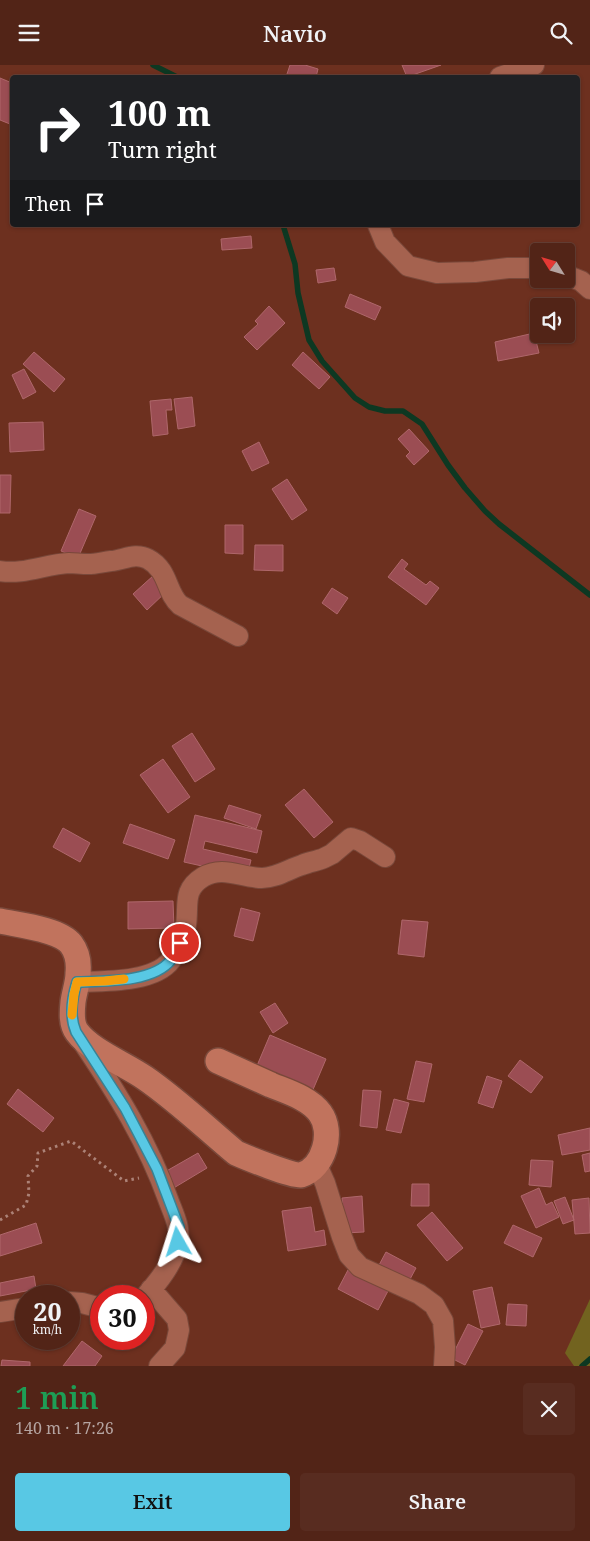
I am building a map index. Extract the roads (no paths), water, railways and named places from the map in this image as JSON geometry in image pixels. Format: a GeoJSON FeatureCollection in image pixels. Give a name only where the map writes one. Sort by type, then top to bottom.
{"type":"FeatureCollection","features":[{"type":"Feature","properties":{"kind":"main road"},"geometry":{"type":"LineString","coordinates":[[0,921],[35,928],[66,939],[72,945],[78,961],[78,974],[72,1011],[73,1023],[76,1032],[104,1055],[147,1079],[236,1153],[247,1159],[278,1168],[292,1175],[300,1175],[317,1165],[324,1152],[327,1134],[325,1121],[320,1113],[302,1099],[218,1061]]}},
{"type":"Feature","properties":{"kind":"street"},"geometry":{"type":"LineString","coordinates":[[506,75],[534,65]]}},
{"type":"Feature","properties":{"kind":"street"},"geometry":{"type":"LineString","coordinates":[[379,227],[385,242],[408,266],[415,268],[437,273],[530,268]]}},
{"type":"Feature","properties":{"kind":"street"},"geometry":{"type":"LineString","coordinates":[[575,279],[590,289]]}},
{"type":"Feature","properties":{"kind":"street"},"geometry":{"type":"LineString","coordinates":[[0,571],[16,571],[68,563],[88,564],[116,561],[123,557],[135,556],[147,559],[156,565],[167,579],[174,600],[238,636]]}},
{"type":"Feature","properties":{"kind":"street"},"geometry":{"type":"LineString","coordinates":[[77,982],[139,977],[157,971],[170,961],[180,943],[186,926],[187,896],[191,888],[202,878],[214,872],[227,871],[245,877],[264,878],[324,858],[352,838],[385,857]]}},
{"type":"Feature","properties":{"kind":"street"},"geometry":{"type":"LineString","coordinates":[[76,1032],[125,1108],[159,1173],[179,1227],[178,1242],[172,1259],[153,1285]]}},
{"type":"Feature","properties":{"kind":"street"},"geometry":{"type":"LineString","coordinates":[[317,1165],[325,1183],[349,1255],[360,1267],[419,1294],[434,1305],[443,1321],[444,1366]]}},
{"type":"Feature","properties":{"kind":"street"},"geometry":{"type":"LineString","coordinates":[[155,1301],[177,1319],[179,1330],[175,1348],[159,1366]]}},
{"type":"Feature","properties":{"kind":"street"},"geometry":{"type":"LineString","coordinates":[[0,1312],[15,1310]]}},
{"type":"Feature","properties":{"kind":"waterway"},"geometry":{"type":"LineString","coordinates":[[153,65],[173,75]]}},
{"type":"Feature","properties":{"kind":"waterway"},"geometry":{"type":"LineString","coordinates":[[284,227],[295,264],[298,293],[309,340],[322,361],[355,398],[369,407],[385,411],[403,411],[422,424],[448,465],[485,511],[590,595]]}},
{"type":"Feature","properties":{"kind":"waterway"},"geometry":{"type":"LineString","coordinates":[[582,1366],[590,1359]]}}]}
